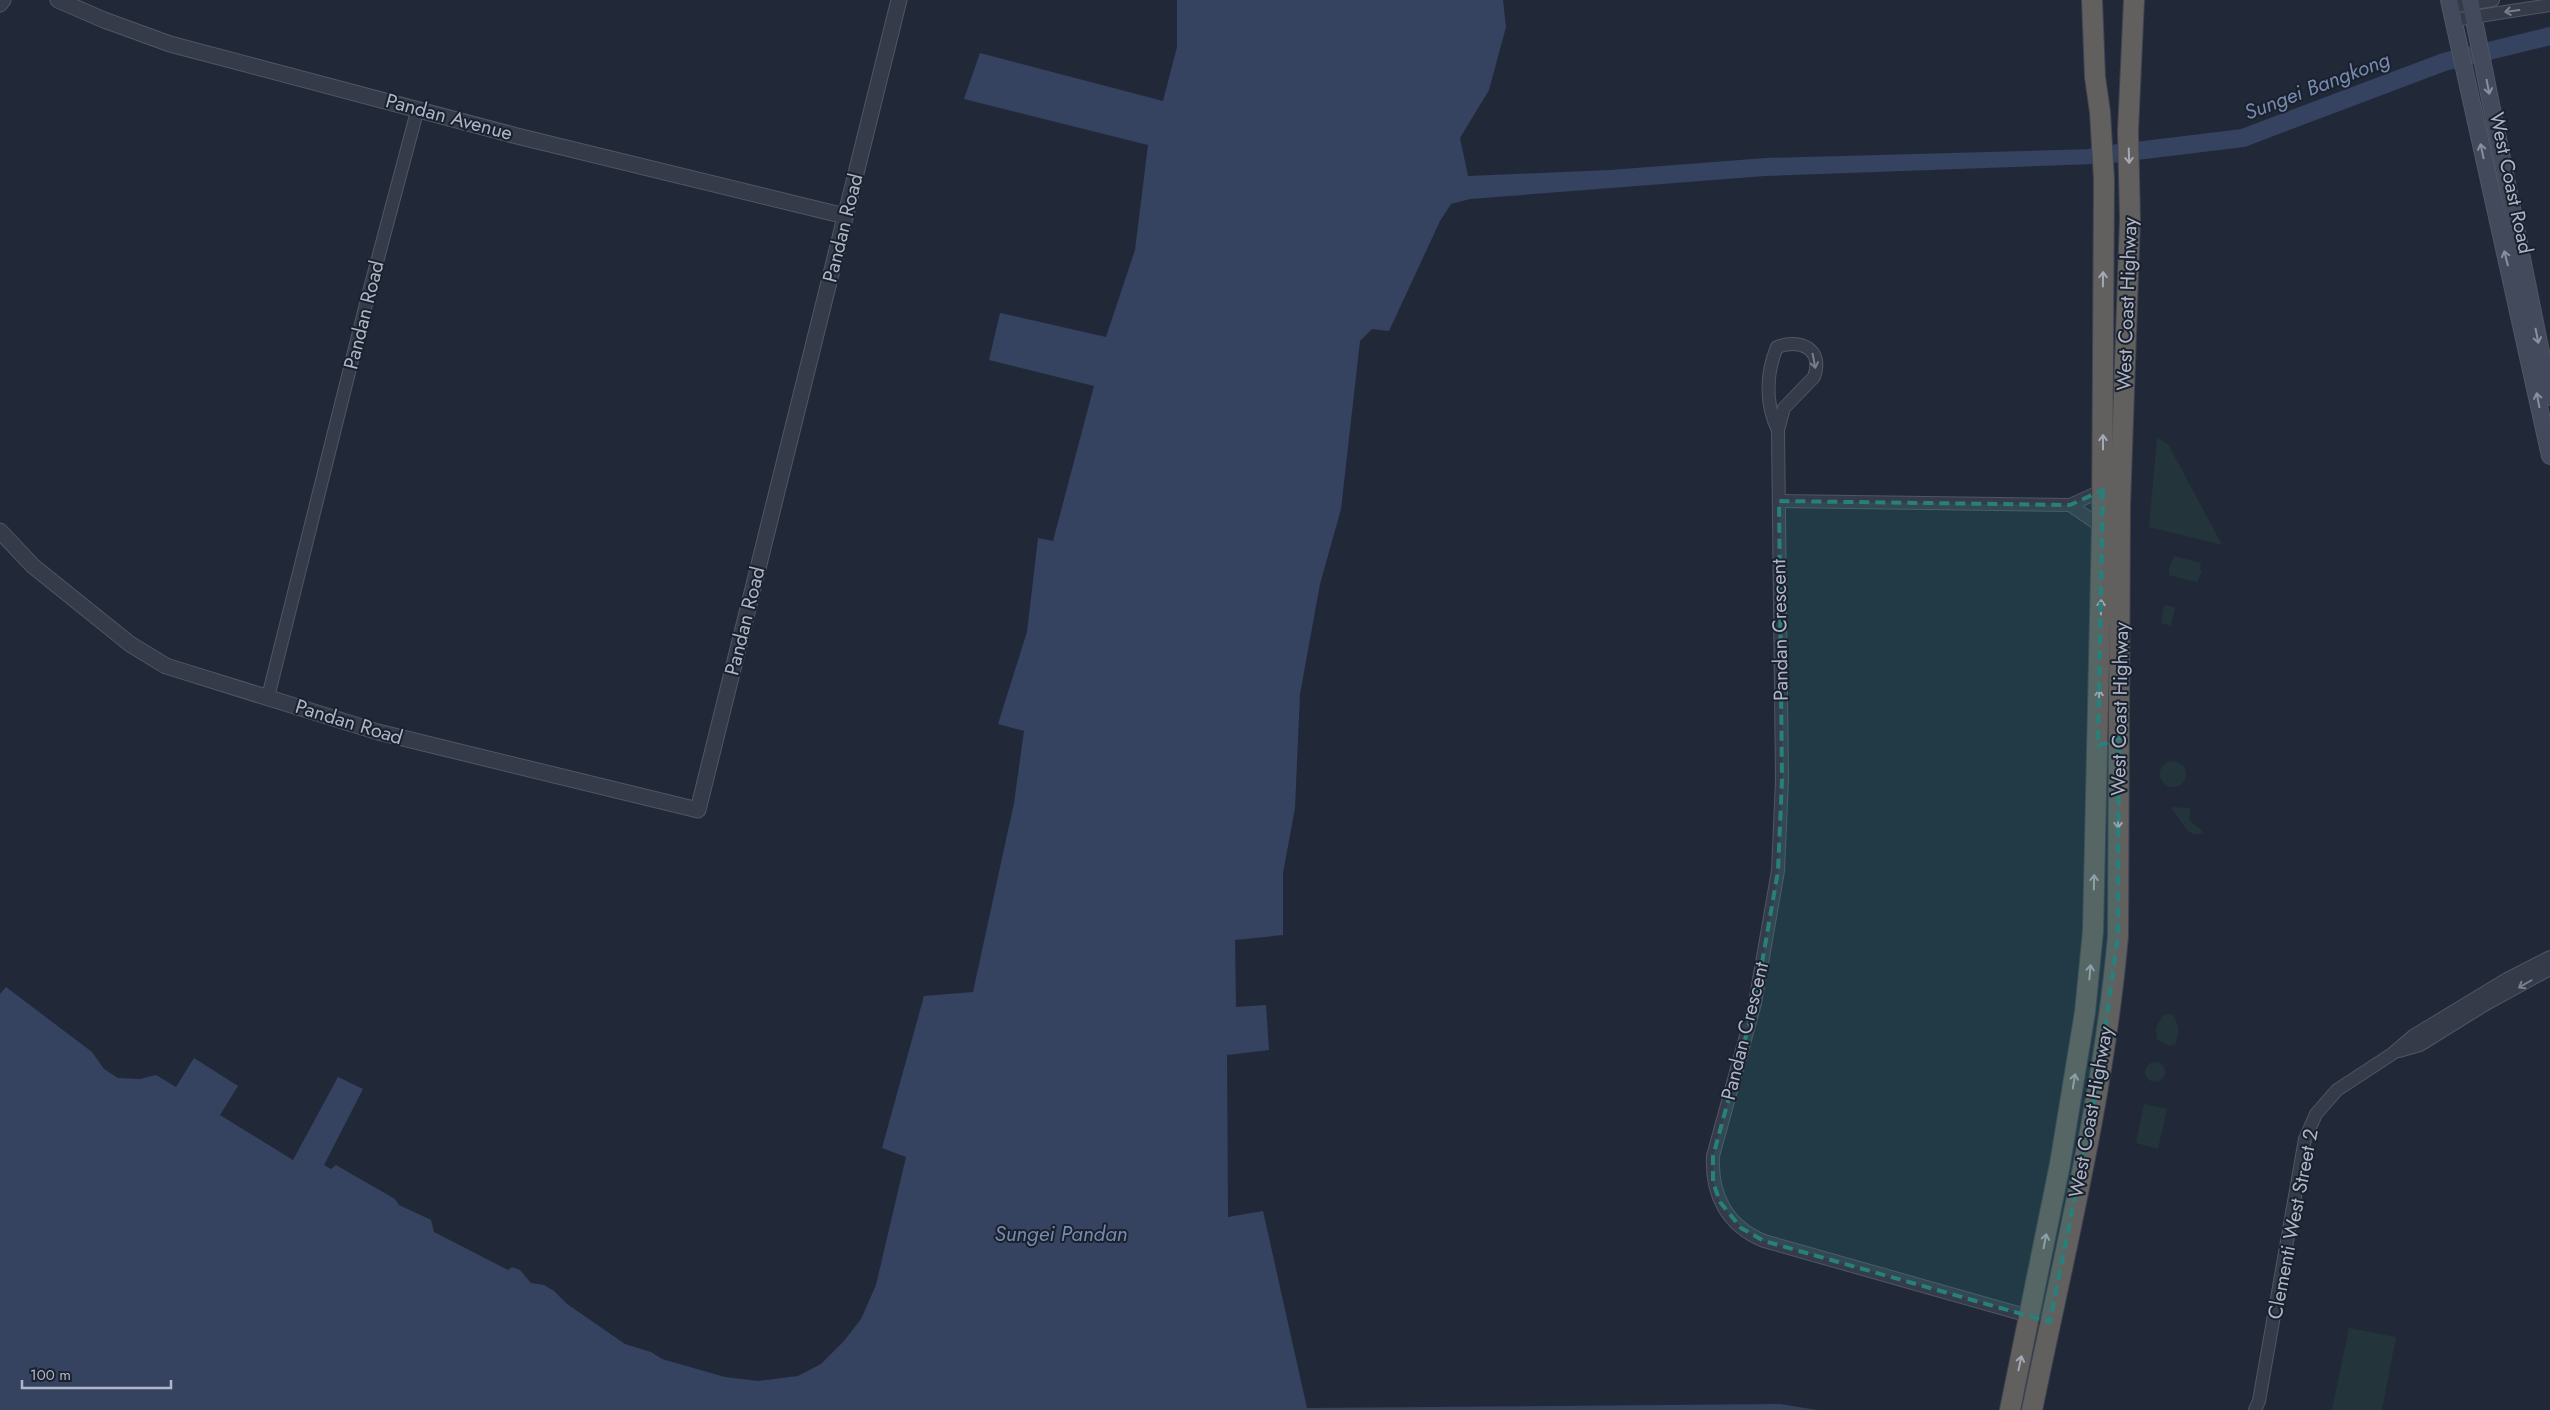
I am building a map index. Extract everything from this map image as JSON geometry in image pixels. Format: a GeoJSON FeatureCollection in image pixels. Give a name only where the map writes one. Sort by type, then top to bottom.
{"type":"FeatureCollection","features":[{"type":"Feature","properties":{"kind":"highway","name":"West Coast Highway"},"geometry":{"type":"LineString","coordinates":[[2010,1410],[2060,1164],[2090,975],[2098,739],[2103,490],[2104,179],[2101,122],[2095,77],[2092,0]]}},
{"type":"Feature","properties":{"kind":"highway"},"geometry":{"type":"LineString","coordinates":[[2101,122],[2107,86],[2105,0]]}},
{"type":"Feature","properties":{"kind":"highway"},"geometry":{"type":"LineString","coordinates":[[2122,0],[2123,106],[2128,127]]}},
{"type":"Feature","properties":{"kind":"highway","name":"West Coast Highway"},"geometry":{"type":"LineString","coordinates":[[2032,1410],[2090,1126],[2114,979],[2118,936],[2120,506],[2130,180],[2128,127],[2134,0]]}},
{"type":"Feature","properties":{"kind":"highway"},"geometry":{"type":"LineString","coordinates":[[2098,739],[2107,744],[2119,738]]}},
{"type":"Feature","properties":{"kind":"main road","name":"West Coast Road"},"geometry":{"type":"LineString","coordinates":[[2471,7],[2480,46],[2524,304]]}},
{"type":"Feature","properties":{"kind":"main road","name":"West Coast Road"},"geometry":{"type":"LineString","coordinates":[[2452,9],[2501,239],[2524,304],[2550,397]]}},
{"type":"Feature","properties":{"kind":"main road","name":"West Coast Road"},"geometry":{"type":"LineString","coordinates":[[2542,370],[2550,456]]}},
{"type":"Feature","properties":{"kind":"street"},"geometry":{"type":"LineString","coordinates":[[0,4],[3,0]]}},
{"type":"Feature","properties":{"kind":"street","name":"Pandan Avenue"},"geometry":{"type":"LineString","coordinates":[[58,0],[104,20],[170,44],[554,145],[845,216]]}},
{"type":"Feature","properties":{"kind":"street","name":"Pandan Road"},"geometry":{"type":"LineString","coordinates":[[0,531],[33,566],[130,644],[155,661],[175,669],[378,732],[698,810],[899,0]]}},
{"type":"Feature","properties":{"kind":"street"},"geometry":{"type":"LineString","coordinates":[[2471,7],[2493,0]]}},
{"type":"Feature","properties":{"kind":"street"},"geometry":{"type":"LineString","coordinates":[[2452,9],[2550,5]]}},
{"type":"Feature","properties":{"kind":"street","name":"Pandan Road"},"geometry":{"type":"LineString","coordinates":[[268,697],[369,292],[418,108]]}},
{"type":"Feature","properties":{"kind":"street","name":"Pandan Crescent"},"geometry":{"type":"LineString","coordinates":[[1778,430],[1769,410],[1770,364],[1777,347],[1788,342],[1796,343],[1809,348],[1814,354],[1816,370],[1814,377],[1784,408],[1778,430],[1782,780],[1779,864],[1757,995],[1712,1156],[1713,1182],[1723,1209],[1732,1220],[1752,1236],[1764,1241],[2050,1322]]}},
{"type":"Feature","properties":{"kind":"street"},"geometry":{"type":"LineString","coordinates":[[1780,501],[2070,505],[2103,490]]}},
{"type":"Feature","properties":{"kind":"street"},"geometry":{"type":"LineString","coordinates":[[2070,505],[2102,527]]}},
{"type":"Feature","properties":{"kind":"street","name":"Clementi West Street 2"},"geometry":{"type":"LineString","coordinates":[[2258,1407],[2308,1132],[2316,1114],[2337,1090],[2392,1054],[2414,1036],[2508,979],[2550,957]]}},
{"type":"Feature","properties":{"kind":"street","name":"Clementi West Street 2"},"geometry":{"type":"LineString","coordinates":[[2392,1054],[2420,1045],[2486,1004],[2550,969]]}},
{"type":"Feature","properties":{"kind":"highlighted area"},"geometry":{"type":"Polygon","coordinates":[[[2103,490],[2098,746],[2119,738],[2118,936],[2098,1082],[2050,1322],[1764,1241],[1741,1228],[1720,1202],[1713,1182],[1713,1156],[1755,1003],[1778,871],[1782,780],[1779,501],[2070,505],[2103,490]]]}},
{"type":"Feature","properties":{"kind":"shaded area"},"geometry":{"type":"Polygon","coordinates":[[[2157,438],[2168,444],[2222,545],[2149,527],[2157,438]]]}},
{"type":"Feature","properties":{"kind":"shaded area"},"geometry":{"type":"Polygon","coordinates":[[[2174,556],[2201,563],[2200,570],[2202,571],[2197,582],[2169,575],[2169,568],[2174,556]]]}},
{"type":"Feature","properties":{"kind":"shaded area"},"geometry":{"type":"Polygon","coordinates":[[[2164,605],[2175,607],[2171,626],[2161,623],[2164,605]]]}},
{"type":"Feature","properties":{"kind":"shaded area"},"geometry":{"type":"Polygon","coordinates":[[[2173,761],[2182,765],[2186,774],[2182,783],[2173,787],[2164,783],[2160,774],[2164,765],[2173,761]]]}},
{"type":"Feature","properties":{"kind":"shaded area"},"geometry":{"type":"Polygon","coordinates":[[[2171,807],[2190,808],[2190,820],[2203,833],[2194,835],[2187,830],[2171,807]]]}},
{"type":"Feature","properties":{"kind":"shaded area"},"geometry":{"type":"Polygon","coordinates":[[[2172,1014],[2177,1025],[2178,1036],[2175,1044],[2169,1046],[2157,1039],[2156,1028],[2163,1015],[2172,1014]]]}},
{"type":"Feature","properties":{"kind":"shaded area"},"geometry":{"type":"Polygon","coordinates":[[[2155,1062],[2162,1065],[2165,1072],[2162,1079],[2155,1082],[2148,1079],[2145,1072],[2148,1065],[2155,1062]]]}},
{"type":"Feature","properties":{"kind":"shaded area"},"geometry":{"type":"Polygon","coordinates":[[[2144,1104],[2167,1109],[2158,1149],[2136,1143],[2144,1104]]]}},
{"type":"Feature","properties":{"kind":"shaded area"},"geometry":{"type":"Polygon","coordinates":[[[2349,1328],[2396,1337],[2382,1410],[2332,1410],[2349,1328]]]}},
{"type":"Feature","properties":{"kind":"water","name":"Sungei Pandan"},"geometry":{"type":"Polygon","coordinates":[[[1177,0],[1503,0],[1506,27],[1489,90],[1460,138],[1468,176],[1610,170],[1766,158],[2097,149],[2094,164],[1765,176],[1470,199],[1451,204],[1440,221],[1389,331],[1372,329],[1360,341],[1341,509],[1320,584],[1300,694],[1295,808],[1283,873],[1283,935],[1235,940],[1236,1007],[1266,1005],[1269,1050],[1227,1055],[1228,1217],[1263,1211],[1307,1408],[1780,1404],[1817,1410],[0,1410],[0,994],[6,987],[92,1052],[104,1069],[118,1078],[140,1079],[156,1075],[176,1087],[194,1058],[238,1086],[220,1115],[293,1160],[338,1077],[363,1089],[324,1165],[331,1169],[336,1165],[395,1199],[399,1205],[431,1220],[434,1232],[508,1270],[512,1267],[520,1270],[531,1283],[544,1285],[554,1291],[567,1304],[625,1344],[651,1352],[662,1359],[725,1377],[758,1381],[798,1376],[821,1364],[844,1341],[861,1319],[876,1285],[906,1157],[882,1148],[924,996],[973,992],[1014,803],[1024,731],[998,724],[1027,632],[1038,538],[1053,541],[1094,386],[989,360],[1000,313],[1106,337],[1135,250],[1148,145],[964,99],[980,53],[1163,101],[1177,47],[1177,0]]]}},
{"type":"Feature","properties":{"kind":"waterway","name":"Sungei Bangkong"},"geometry":{"type":"LineString","coordinates":[[2095,156],[2243,138],[2444,62],[2550,36]]}}]}
